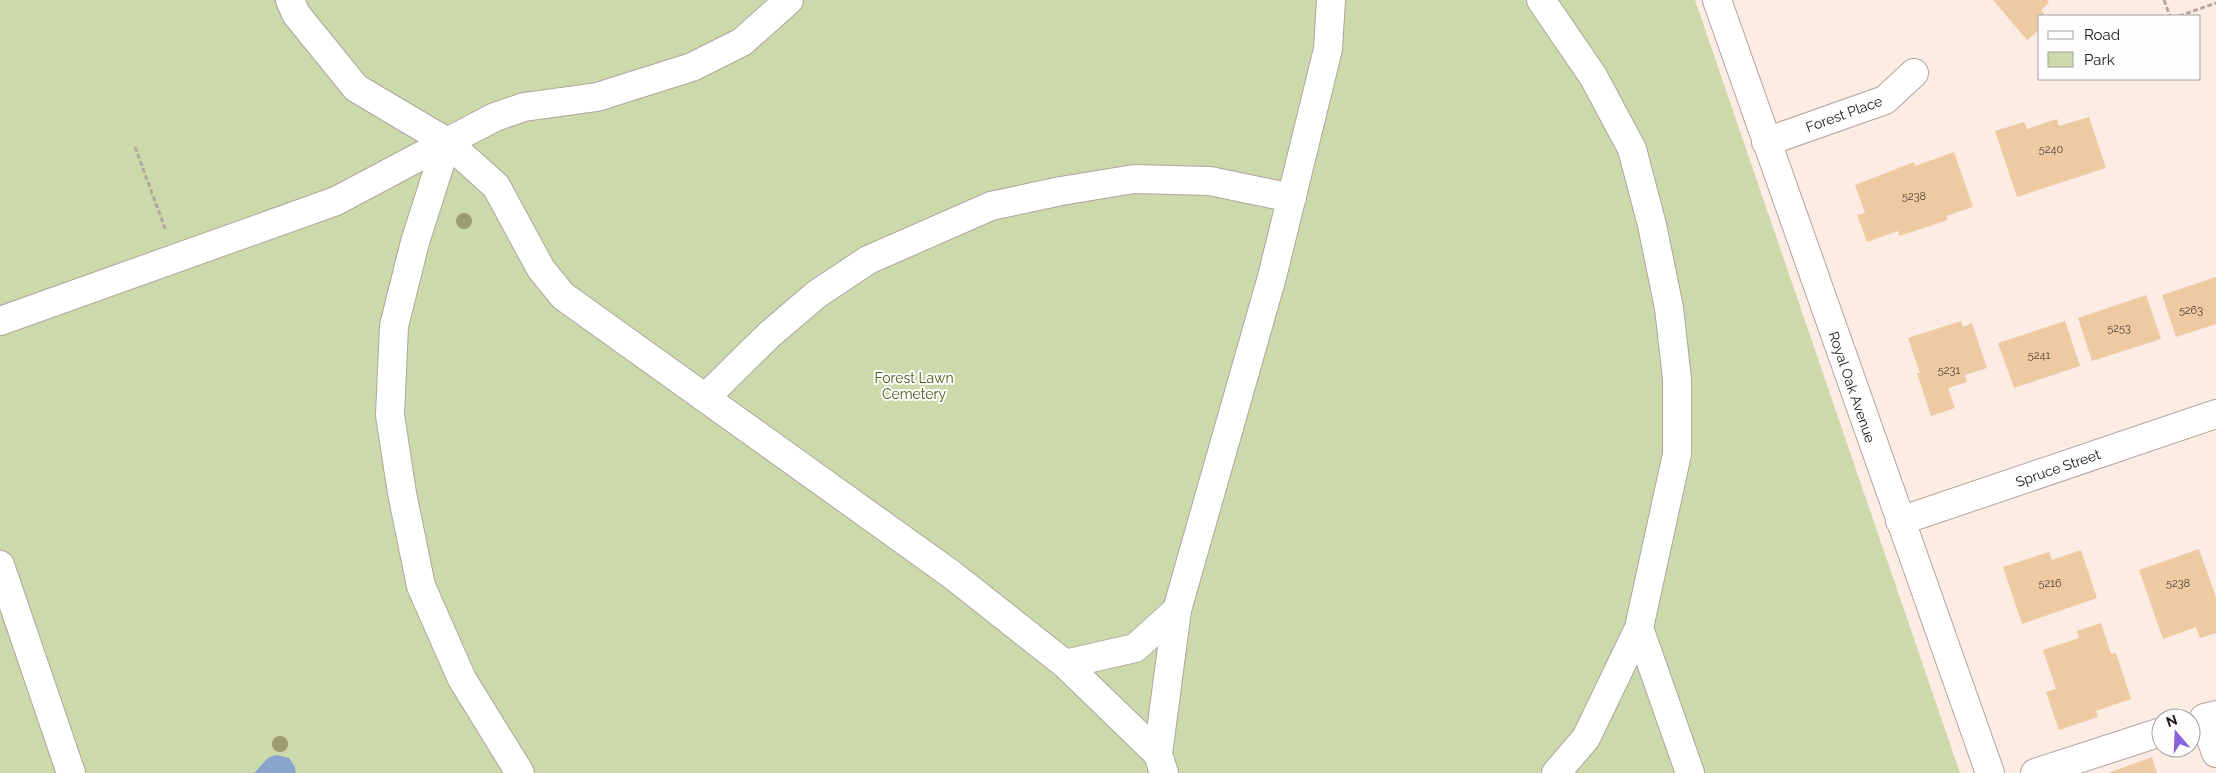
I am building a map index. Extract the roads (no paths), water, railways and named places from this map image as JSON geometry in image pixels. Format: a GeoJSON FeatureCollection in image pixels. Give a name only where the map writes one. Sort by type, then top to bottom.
{"type":"FeatureCollection","features":[{"type":"Feature","properties":{"kind":"street"},"geometry":{"type":"LineString","coordinates":[[290,0],[296,14],[356,88],[447,142],[496,186],[541,269],[563,296],[951,574],[1065,664],[1161,764]]}},
{"type":"Feature","properties":{"kind":"street"},"geometry":{"type":"LineString","coordinates":[[0,321],[336,201],[495,117],[524,107],[597,97],[692,67],[742,42],[789,0]]}},
{"type":"Feature","properties":{"kind":"street"},"geometry":{"type":"LineString","coordinates":[[1161,764],[1177,610],[1272,277],[1292,198],[1328,49],[1331,0]]}},
{"type":"Feature","properties":{"kind":"street"},"geometry":{"type":"LineString","coordinates":[[1541,0],[1593,76],[1632,149],[1652,225],[1669,308],[1677,380],[1677,454],[1639,628],[1586,738],[1556,773]]}},
{"type":"Feature","properties":{"kind":"street","name":"Royal Oak Avenue"},"geometry":{"type":"LineString","coordinates":[[1717,0],[1990,773]]}},
{"type":"Feature","properties":{"kind":"street","name":"Forest Place"},"geometry":{"type":"LineString","coordinates":[[1766,142],[1884,100],[1914,73]]}},
{"type":"Feature","properties":{"kind":"street"},"geometry":{"type":"LineString","coordinates":[[447,142],[415,242],[394,326],[390,415],[402,493],[421,586],[462,679],[520,773]]}},
{"type":"Feature","properties":{"kind":"street"},"geometry":{"type":"LineString","coordinates":[[706,397],[770,334],[803,306],[868,260],[991,206],[1061,191],[1134,179],[1210,181],[1292,198]]}},
{"type":"Feature","properties":{"kind":"street","name":"Spruce Street"},"geometry":{"type":"LineString","coordinates":[[1900,521],[2216,414]]}},
{"type":"Feature","properties":{"kind":"street"},"geometry":{"type":"LineString","coordinates":[[0,565],[71,773]]}},
{"type":"Feature","properties":{"kind":"street"},"geometry":{"type":"LineString","coordinates":[[1065,664],[1135,648],[1177,610]]}},
{"type":"Feature","properties":{"kind":"street"},"geometry":{"type":"LineString","coordinates":[[1639,628],[1690,773]]}},
{"type":"Feature","properties":{"kind":"street"},"geometry":{"type":"LineString","coordinates":[[2204,719],[2216,753]]}},
{"type":"Feature","properties":{"kind":"street"},"geometry":{"type":"LineString","coordinates":[[2035,773],[2151,735]]}},
{"type":"Feature","properties":{"kind":"water"},"geometry":{"type":"Polygon","coordinates":[[[276,755],[289,758],[295,767],[296,773],[254,773],[268,758],[276,755]]]}},
{"type":"Feature","properties":{"kind":"park label","name":"Forest Lawn Cemetery"},"geometry":{"type":"Point","coordinates":[914,386]}}]}
